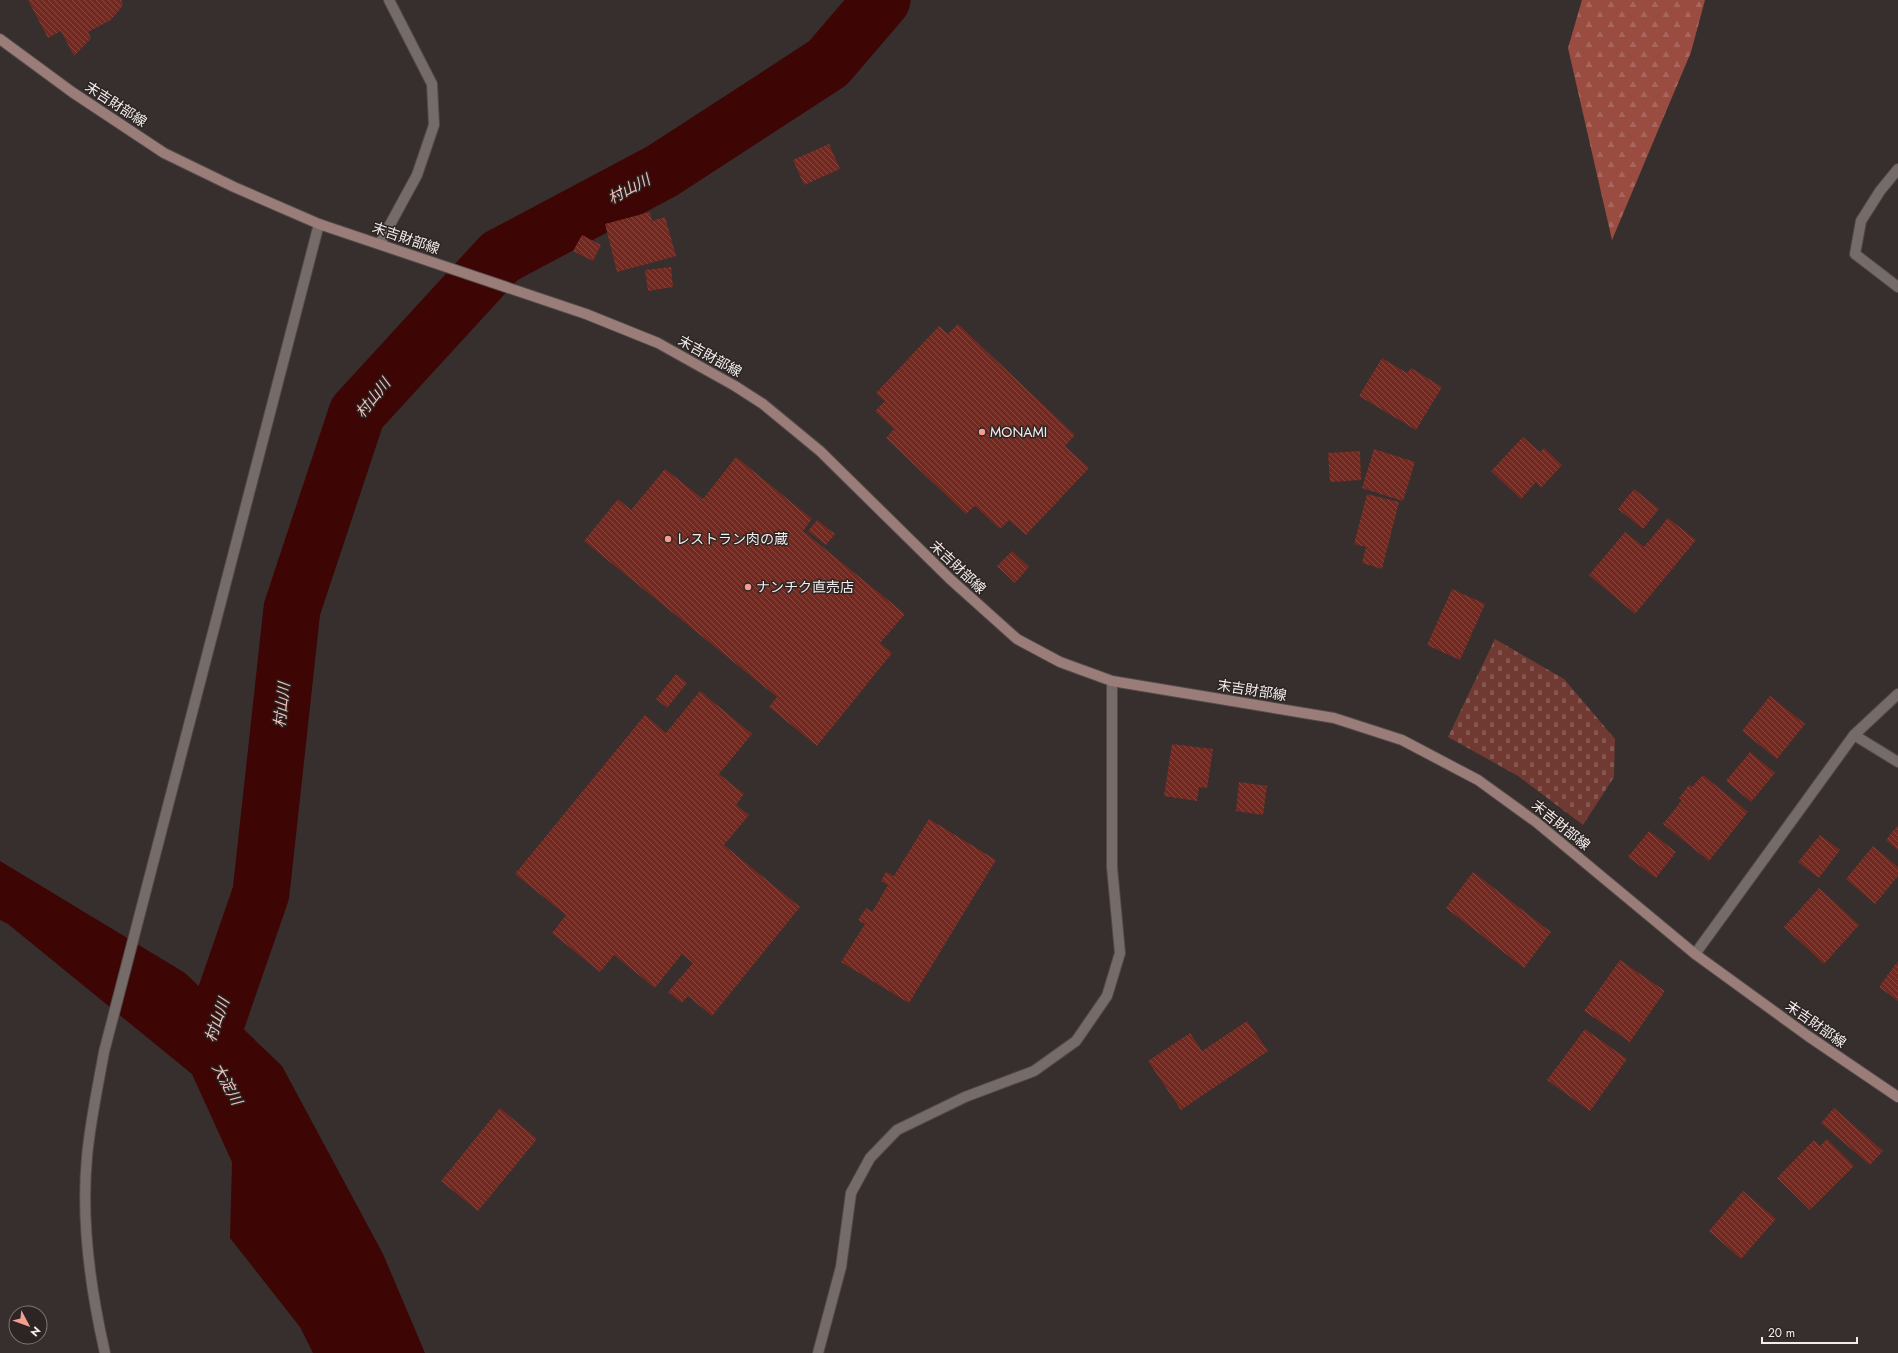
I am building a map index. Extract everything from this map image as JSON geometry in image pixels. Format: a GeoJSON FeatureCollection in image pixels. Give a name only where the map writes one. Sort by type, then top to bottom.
{"type":"FeatureCollection","features":[{"type":"Feature","properties":{"kind":"main road","name":"末吉財部線"},"geometry":{"type":"LineString","coordinates":[[0,39],[72,92],[164,153],[234,187],[319,224],[586,314],[658,343],[735,386],[763,404],[820,451],[950,579],[1017,639],[1060,662],[1112,681],[1334,718],[1402,740],[1478,780],[1536,822],[1695,954],[1808,1036],[1898,1097]]}},
{"type":"Feature","properties":{"kind":"street"},"geometry":{"type":"LineString","coordinates":[[380,244],[417,175],[434,125],[432,84],[388,0]]}},
{"type":"Feature","properties":{"kind":"street"},"geometry":{"type":"LineString","coordinates":[[1898,169],[1880,191],[1861,221],[1855,254],[1898,287]]}},
{"type":"Feature","properties":{"kind":"street"},"geometry":{"type":"LineString","coordinates":[[105,1353],[97,1318],[86,1228],[87,1157],[104,1052],[319,224]]}},
{"type":"Feature","properties":{"kind":"street"},"geometry":{"type":"LineString","coordinates":[[818,1353],[841,1267],[851,1193],[870,1158],[897,1130],[965,1097],[1034,1071],[1076,1041],[1106,996],[1120,953],[1112,867],[1112,681]]}},
{"type":"Feature","properties":{"kind":"street"},"geometry":{"type":"LineString","coordinates":[[1695,954],[1854,735],[1898,694]]}},
{"type":"Feature","properties":{"kind":"street"},"geometry":{"type":"LineString","coordinates":[[1854,735],[1898,762]]}},
{"type":"Feature","properties":{"kind":"green space"},"geometry":{"type":"Polygon","coordinates":[[[1582,0],[1705,0],[1691,52],[1612,240],[1568,48],[1582,0]]]}},
{"type":"Feature","properties":{"kind":"green space"},"geometry":{"type":"Polygon","coordinates":[[[1495,639],[1564,679],[1615,739],[1614,777],[1583,825],[1518,776],[1448,737],[1495,639]]]}},
{"type":"Feature","properties":{"kind":"water","name":"大淀川"},"geometry":{"type":"Polygon","coordinates":[[[0,861],[185,973],[282,1066],[383,1254],[425,1353],[313,1353],[300,1327],[230,1238],[232,1162],[192,1074],[8,924],[0,920],[0,861]]]}},
{"type":"Feature","properties":{"kind":"building"},"geometry":{"type":"Polygon","coordinates":[[[28,0],[121,0],[123,5],[111,20],[88,32],[91,38],[74,56],[61,31],[48,38],[28,0]]]}},
{"type":"Feature","properties":{"kind":"building"},"geometry":{"type":"Polygon","coordinates":[[[829,144],[840,169],[804,185],[793,160],[829,144]]]}},
{"type":"Feature","properties":{"kind":"building"},"geometry":{"type":"Polygon","coordinates":[[[650,212],[652,221],[665,217],[676,256],[617,272],[605,224],[650,212]]]}},
{"type":"Feature","properties":{"kind":"building"},"geometry":{"type":"Polygon","coordinates":[[[582,235],[601,245],[593,261],[573,251],[582,235]]]}},
{"type":"Feature","properties":{"kind":"building"},"geometry":{"type":"Polygon","coordinates":[[[671,267],[673,287],[648,291],[645,270],[671,267]]]}},
{"type":"Feature","properties":{"kind":"building","name":"MONAMI"},"geometry":{"type":"Polygon","coordinates":[[[958,324],[1075,435],[1065,446],[1089,468],[1026,535],[1009,520],[1000,529],[975,506],[966,514],[886,438],[894,429],[875,411],[885,401],[876,393],[939,326],[948,334],[958,324]]]}},
{"type":"Feature","properties":{"kind":"building"},"geometry":{"type":"Polygon","coordinates":[[[1382,358],[1407,373],[1411,368],[1442,387],[1416,430],[1359,396],[1382,358]]]}},
{"type":"Feature","properties":{"kind":"building"},"geometry":{"type":"Polygon","coordinates":[[[1523,437],[1540,452],[1544,448],[1562,465],[1541,488],[1536,482],[1521,499],[1491,471],[1523,437]]]}},
{"type":"Feature","properties":{"kind":"building"},"geometry":{"type":"Polygon","coordinates":[[[1374,449],[1415,462],[1403,501],[1362,488],[1374,449]]]}},
{"type":"Feature","properties":{"kind":"building"},"geometry":{"type":"Polygon","coordinates":[[[1360,451],[1361,480],[1330,482],[1328,453],[1360,451]]]}},
{"type":"Feature","properties":{"kind":"building"},"geometry":{"type":"Polygon","coordinates":[[[736,457],[812,519],[803,531],[905,614],[880,643],[892,653],[817,746],[769,707],[777,697],[584,541],[618,499],[631,510],[665,469],[703,499],[736,457]]]}},
{"type":"Feature","properties":{"kind":"building"},"geometry":{"type":"Polygon","coordinates":[[[1634,489],[1659,509],[1643,529],[1618,509],[1634,489]]]}},
{"type":"Feature","properties":{"kind":"building"},"geometry":{"type":"Polygon","coordinates":[[[1367,494],[1399,502],[1382,569],[1362,563],[1366,547],[1354,544],[1367,494]]]}},
{"type":"Feature","properties":{"kind":"building"},"geometry":{"type":"Polygon","coordinates":[[[1668,518],[1696,540],[1635,614],[1589,575],[1625,532],[1644,547],[1668,518]]]}},
{"type":"Feature","properties":{"kind":"building"},"geometry":{"type":"Polygon","coordinates":[[[817,520],[835,534],[826,545],[808,531],[817,520]]]}},
{"type":"Feature","properties":{"kind":"building"},"geometry":{"type":"Polygon","coordinates":[[[1012,551],[1029,567],[1015,583],[997,566],[1012,551]]]}},
{"type":"Feature","properties":{"kind":"building"},"geometry":{"type":"Polygon","coordinates":[[[1452,589],[1485,604],[1460,660],[1427,645],[1452,589]]]}},
{"type":"Feature","properties":{"kind":"building"},"geometry":{"type":"Polygon","coordinates":[[[676,674],[687,683],[667,708],[656,699],[676,674]]]}},
{"type":"Feature","properties":{"kind":"building"},"geometry":{"type":"Polygon","coordinates":[[[700,691],[752,734],[719,774],[744,794],[736,805],[749,815],[724,845],[800,907],[712,1016],[688,996],[682,1003],[668,992],[693,963],[682,954],[655,988],[614,955],[600,972],[552,933],[566,915],[515,874],[645,715],[666,733],[700,691]]]}},
{"type":"Feature","properties":{"kind":"building"},"geometry":{"type":"Polygon","coordinates":[[[1770,696],[1805,724],[1777,759],[1742,731],[1770,696]]]}},
{"type":"Feature","properties":{"kind":"building"},"geometry":{"type":"Polygon","coordinates":[[[1172,744],[1213,749],[1207,788],[1199,787],[1197,801],[1164,796],[1172,744]]]}},
{"type":"Feature","properties":{"kind":"building"},"geometry":{"type":"Polygon","coordinates":[[[1750,752],[1775,773],[1751,802],[1726,781],[1750,752]]]}},
{"type":"Feature","properties":{"kind":"building"},"geometry":{"type":"Polygon","coordinates":[[[1703,775],[1748,812],[1709,861],[1663,824],[1682,800],[1679,798],[1689,785],[1692,787],[1703,775]]]}},
{"type":"Feature","properties":{"kind":"building"},"geometry":{"type":"Polygon","coordinates":[[[1239,782],[1267,786],[1263,815],[1236,811],[1239,782]]]}},
{"type":"Feature","properties":{"kind":"building"},"geometry":{"type":"Polygon","coordinates":[[[929,819],[996,860],[909,1003],[841,962],[865,924],[858,920],[866,908],[872,912],[888,885],[881,881],[886,872],[894,876],[929,819]]]}},
{"type":"Feature","properties":{"kind":"building"},"geometry":{"type":"Polygon","coordinates":[[[1898,825],[1898,850],[1886,840],[1898,825]]]}},
{"type":"Feature","properties":{"kind":"building"},"geometry":{"type":"Polygon","coordinates":[[[1649,831],[1676,852],[1656,878],[1628,857],[1649,831]]]}},
{"type":"Feature","properties":{"kind":"building"},"geometry":{"type":"Polygon","coordinates":[[[1820,835],[1840,850],[1819,878],[1798,862],[1820,835]]]}},
{"type":"Feature","properties":{"kind":"building"},"geometry":{"type":"Polygon","coordinates":[[[1873,846],[1898,867],[1898,876],[1875,904],[1846,879],[1873,846]]]}},
{"type":"Feature","properties":{"kind":"building"},"geometry":{"type":"Polygon","coordinates":[[[1473,872],[1551,932],[1524,968],[1446,908],[1473,872]]]}},
{"type":"Feature","properties":{"kind":"building"},"geometry":{"type":"Polygon","coordinates":[[[1819,888],[1859,925],[1824,964],[1784,927],[1819,888]]]}},
{"type":"Feature","properties":{"kind":"building"},"geometry":{"type":"Polygon","coordinates":[[[1620,960],[1665,991],[1630,1042],[1584,1011],[1620,960]]]}},
{"type":"Feature","properties":{"kind":"building"},"geometry":{"type":"Polygon","coordinates":[[[1898,961],[1898,1001],[1879,987],[1898,961]]]}},
{"type":"Feature","properties":{"kind":"building"},"geometry":{"type":"Polygon","coordinates":[[[1247,1021],[1268,1051],[1181,1110],[1148,1061],[1190,1033],[1202,1051],[1247,1021]]]}},
{"type":"Feature","properties":{"kind":"building"},"geometry":{"type":"Polygon","coordinates":[[[1585,1029],[1627,1059],[1590,1111],[1547,1080],[1585,1029]]]}},
{"type":"Feature","properties":{"kind":"building"},"geometry":{"type":"Polygon","coordinates":[[[500,1108],[537,1139],[478,1211],[441,1181],[500,1108]]]}},
{"type":"Feature","properties":{"kind":"building"},"geometry":{"type":"Polygon","coordinates":[[[1834,1108],[1883,1151],[1870,1165],[1821,1123],[1834,1108]]]}},
{"type":"Feature","properties":{"kind":"building"},"geometry":{"type":"Polygon","coordinates":[[[1827,1139],[1854,1166],[1810,1210],[1777,1178],[1814,1140],[1820,1146],[1827,1139]]]}},
{"type":"Feature","properties":{"kind":"building"},"geometry":{"type":"Polygon","coordinates":[[[1743,1191],[1776,1219],[1741,1259],[1709,1231],[1743,1191]]]}},
{"type":"Feature","properties":{"kind":"waterway","name":"村山川"},"geometry":{"type":"LineString","coordinates":[[207,1049],[261,893],[292,609],[357,413],[500,257],[662,171],[828,63],[882,0]]}},
{"type":"Feature","properties":{"kind":"place","name":"MONAMI"},"geometry":{"type":"Point","coordinates":[982,432]}},
{"type":"Feature","properties":{"kind":"place","name":"レストラン肉の蔵"},"geometry":{"type":"Point","coordinates":[668,539]}},
{"type":"Feature","properties":{"kind":"place","name":"ナンチク直売店"},"geometry":{"type":"Point","coordinates":[748,587]}}]}
